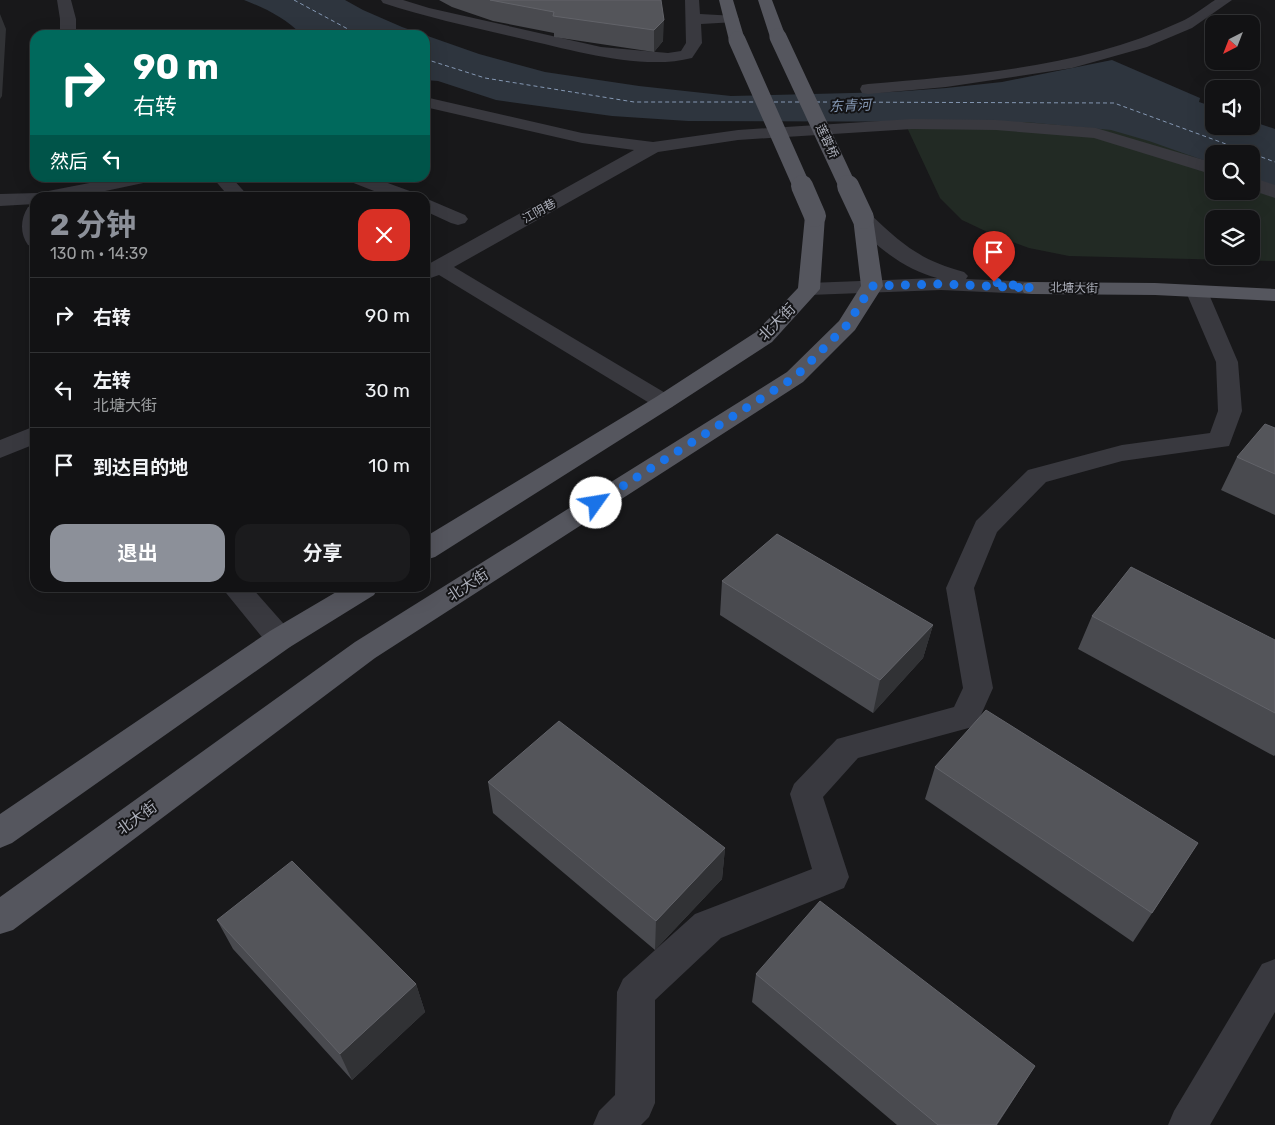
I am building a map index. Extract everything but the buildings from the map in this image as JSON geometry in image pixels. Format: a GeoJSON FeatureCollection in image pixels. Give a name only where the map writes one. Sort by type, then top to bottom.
{"type":"FeatureCollection","features":[{"type":"Feature","properties":{"kind":"main road"},"geometry":{"type":"LineString","coordinates":[[726,0],[737,40],[815,216],[810,289]]}},
{"type":"Feature","properties":{"kind":"main road","name":"莲蓉桥"},"geometry":{"type":"LineString","coordinates":[[765,0],[778,38],[863,218]]}},
{"type":"Feature","properties":{"kind":"main road"},"geometry":{"type":"LineString","coordinates":[[863,218],[872,286]]}},
{"type":"Feature","properties":{"kind":"main road","name":"北大街"},"geometry":{"type":"LineString","coordinates":[[0,918],[366,650],[795,377],[847,325],[872,286]]}},
{"type":"Feature","properties":{"kind":"main road","name":"北塘大街"},"geometry":{"type":"LineString","coordinates":[[1032,288],[1275,296]]}},
{"type":"Feature","properties":{"kind":"main road","name":"北大街"},"geometry":{"type":"LineString","coordinates":[[430,547],[764,338],[810,289]]}},
{"type":"Feature","properties":{"kind":"main road"},"geometry":{"type":"LineString","coordinates":[[0,833],[280,639],[357,592]]}},
{"type":"Feature","properties":{"kind":"street"},"geometry":{"type":"LineString","coordinates":[[64,0],[68,30]]}},
{"type":"Feature","properties":{"kind":"street"},"geometry":{"type":"LineString","coordinates":[[388,0],[425,12],[592,50],[668,58],[686,55],[694,43],[692,0]]}},
{"type":"Feature","properties":{"kind":"street"},"geometry":{"type":"LineString","coordinates":[[868,89],[946,82],[1066,64],[1141,44],[1187,25],[1225,0]]}},
{"type":"Feature","properties":{"kind":"street"},"geometry":{"type":"LineString","coordinates":[[693,19],[732,19]]}},
{"type":"Feature","properties":{"kind":"street"},"geometry":{"type":"LineString","coordinates":[[430,103],[582,138],[653,147],[738,135],[912,124],[996,125],[1096,133],[1205,166]]}},
{"type":"Feature","properties":{"kind":"street","name":"江阴巷"},"geometry":{"type":"LineString","coordinates":[[433,271],[653,147]]}},
{"type":"Feature","properties":{"kind":"street"},"geometry":{"type":"LineString","coordinates":[[69,192],[120,182]]}},
{"type":"Feature","properties":{"kind":"street"},"geometry":{"type":"LineString","coordinates":[[226,182],[235,192]]}},
{"type":"Feature","properties":{"kind":"street"},"geometry":{"type":"LineString","coordinates":[[369,182],[395,192]]}},
{"type":"Feature","properties":{"kind":"street"},"geometry":{"type":"LineString","coordinates":[[1260,186],[1275,192]]}},
{"type":"Feature","properties":{"kind":"street"},"geometry":{"type":"LineString","coordinates":[[0,200],[30,198]]}},
{"type":"Feature","properties":{"kind":"street"},"geometry":{"type":"LineString","coordinates":[[430,206],[458,219]]}},
{"type":"Feature","properties":{"kind":"street","name":"北塘大街"},"geometry":{"type":"LineString","coordinates":[[863,218],[901,255],[936,272],[1032,288]]}},
{"type":"Feature","properties":{"kind":"street"},"geometry":{"type":"LineString","coordinates":[[433,271],[664,402]]}},
{"type":"Feature","properties":{"kind":"street"},"geometry":{"type":"LineString","coordinates":[[810,289],[941,284],[1032,288]]}},
{"type":"Feature","properties":{"kind":"street"},"geometry":{"type":"LineString","coordinates":[[613,1125],[635,1103],[636,992],[708,926],[832,877],[806,794],[848,748],[965,717],[978,688],[960,588],[985,528],[1037,476],[1122,453],[1220,440],[1230,411],[1227,362],[1197,292]]}},
{"type":"Feature","properties":{"kind":"street"},"geometry":{"type":"LineString","coordinates":[[0,450],[30,436]]}},
{"type":"Feature","properties":{"kind":"street"},"geometry":{"type":"LineString","coordinates":[[239,592],[280,639]]}},
{"type":"Feature","properties":{"kind":"street"},"geometry":{"type":"LineString","coordinates":[[1188,1125],[1275,977]]}},
{"type":"Feature","properties":{"kind":"shaded area"},"geometry":{"type":"Polygon","coordinates":[[[904,121],[1033,122],[1109,129],[1149,140],[1205,161],[1205,200],[1260,200],[1260,181],[1275,186],[1275,261],[1260,261],[1260,210],[1205,210],[1205,259],[1069,256],[1029,248],[996,236],[962,220],[940,198],[904,121]]]}},
{"type":"Feature","properties":{"kind":"water"},"geometry":{"type":"Polygon","coordinates":[[[244,0],[345,0],[363,10],[411,30],[296,30],[260,7],[244,0]]]}},
{"type":"Feature","properties":{"kind":"water","name":"东青河"},"geometry":{"type":"Polygon","coordinates":[[[430,37],[479,54],[545,72],[639,86],[731,96],[892,92],[946,88],[1002,82],[1112,60],[1200,98],[1199,102],[1205,104],[1205,135],[1260,135],[1260,124],[1275,129],[1275,186],[1260,181],[1260,145],[1205,145],[1205,161],[1111,130],[1025,122],[688,121],[612,116],[496,100],[438,81],[430,80],[430,37]]]}},
{"type":"Feature","properties":{"kind":"ferry route"},"geometry":{"type":"LineString","coordinates":[[294,0],[350,30]]}},
{"type":"Feature","properties":{"kind":"ferry route"},"geometry":{"type":"LineString","coordinates":[[430,61],[485,78],[634,102],[755,102]]}},
{"type":"Feature","properties":{"kind":"ferry route"},"geometry":{"type":"LineString","coordinates":[[774,102],[800,102]]}},
{"type":"Feature","properties":{"kind":"ferry route"},"geometry":{"type":"LineString","coordinates":[[816,102],[1114,103],[1275,162]]}},
{"type":"Feature","properties":{"kind":"route"},"geometry":{"type":"LineString","coordinates":[[596,503],[795,377],[847,325],[872,286],[941,284],[1032,288],[994,282]]}}]}
